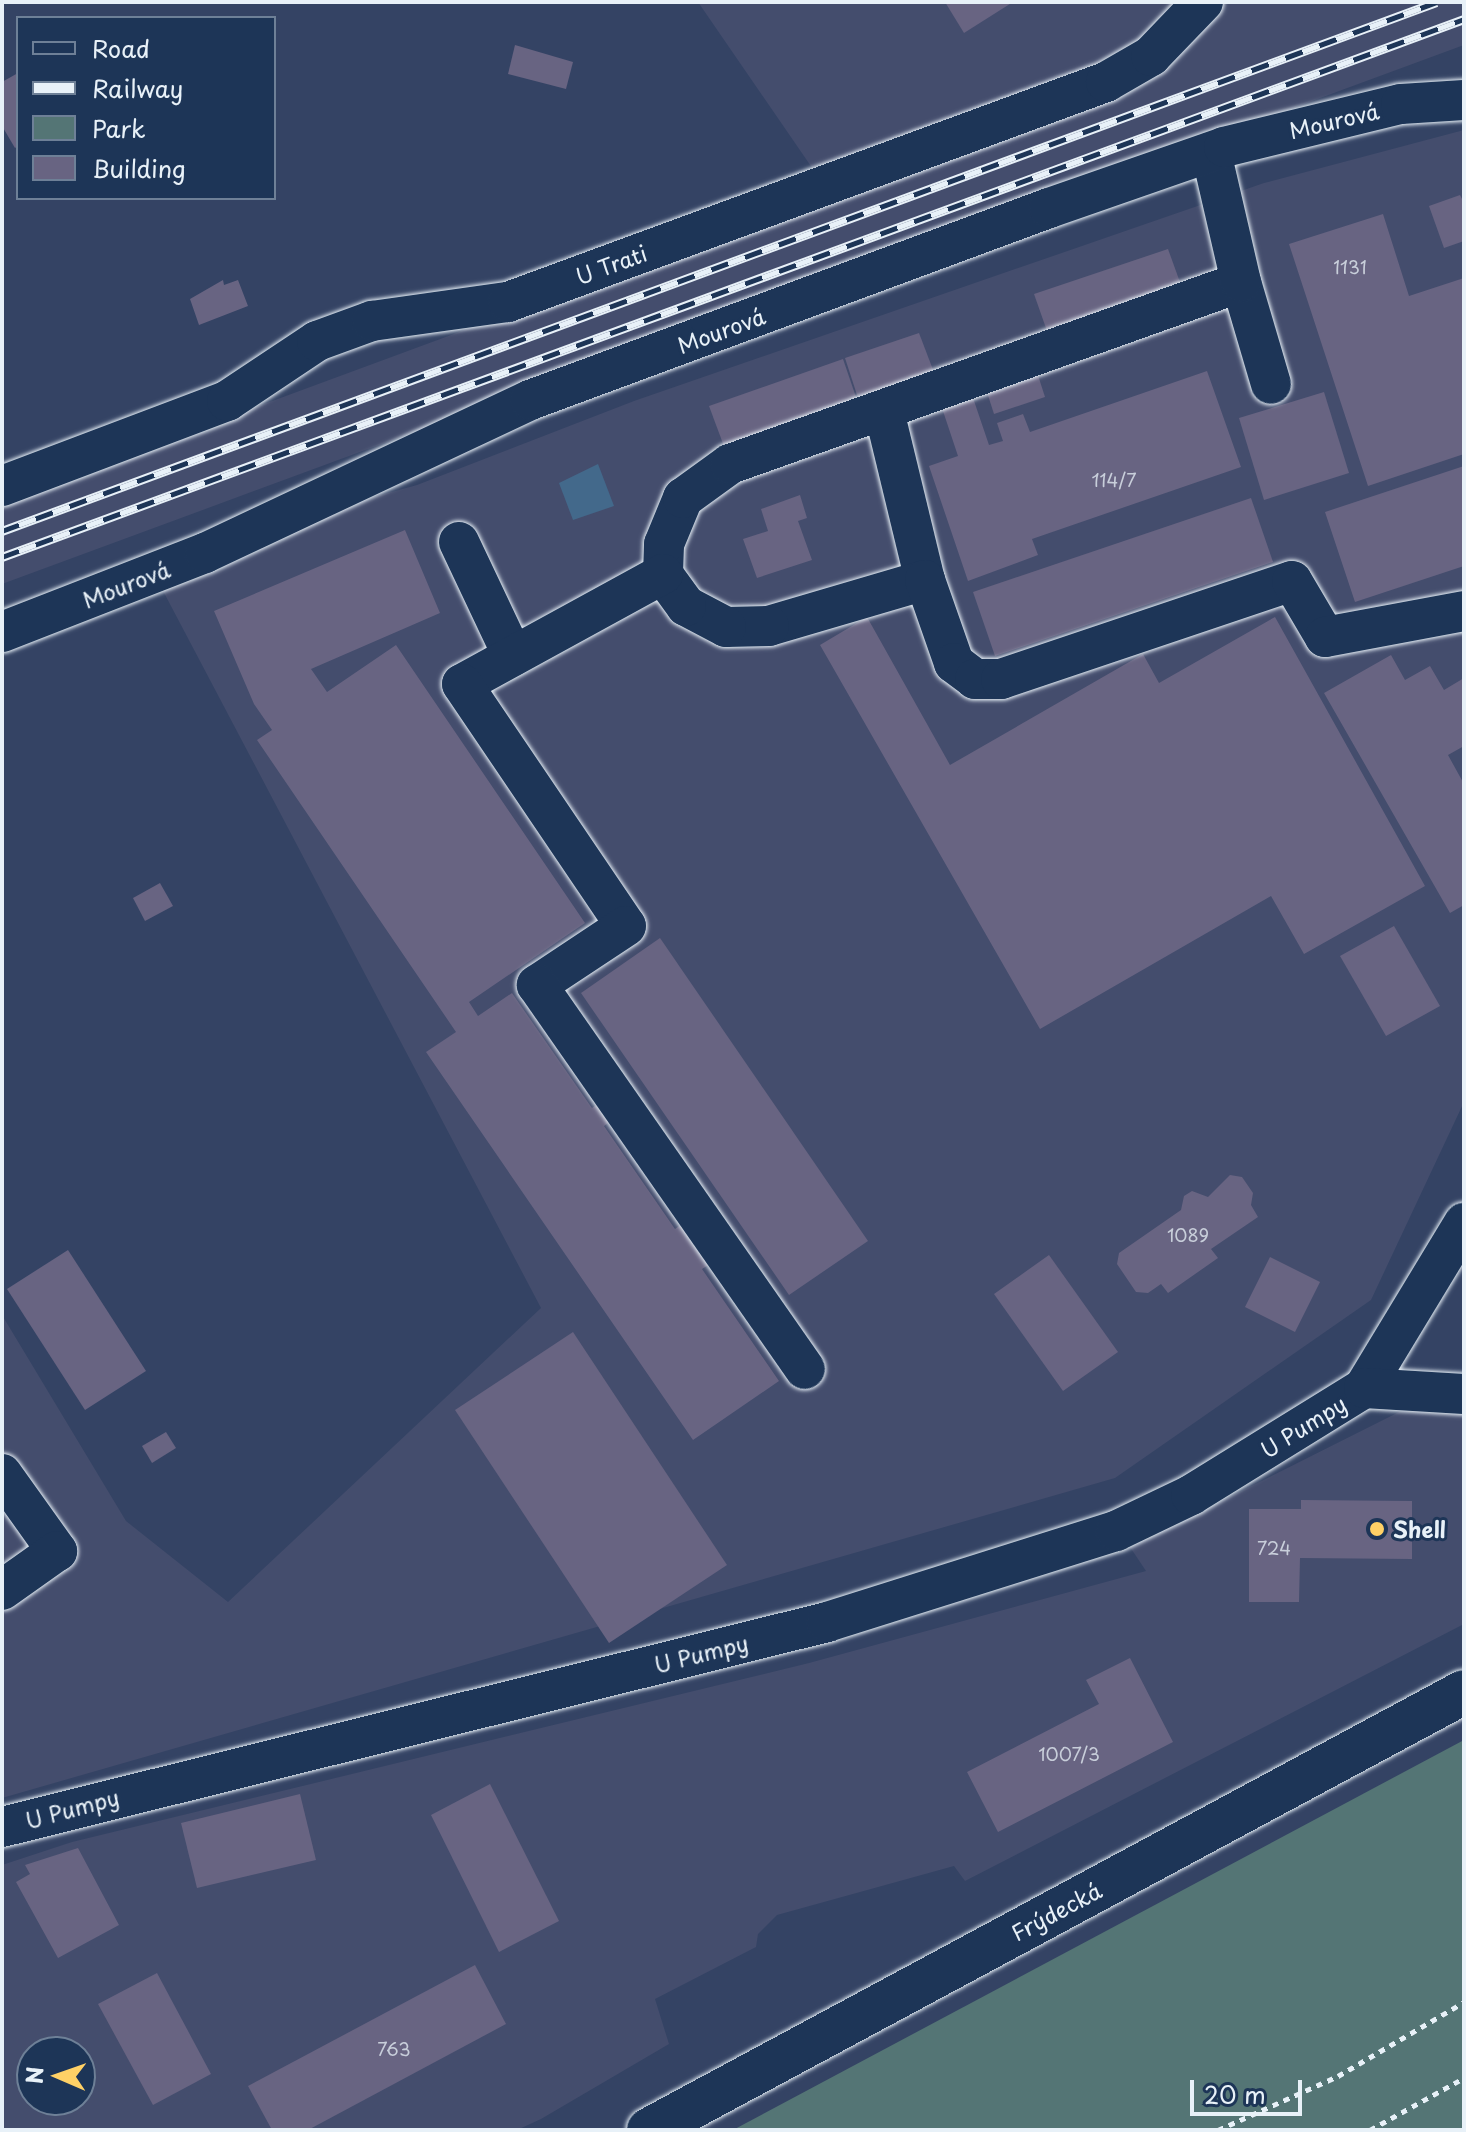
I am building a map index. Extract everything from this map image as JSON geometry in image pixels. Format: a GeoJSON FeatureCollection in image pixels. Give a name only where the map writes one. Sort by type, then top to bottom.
{"type":"FeatureCollection","features":[{"type":"Feature","properties":{"kind":"main road","name":"Frýdecká"},"geometry":{"type":"LineString","coordinates":[[649,2130],[1464,1692]]}},
{"type":"Feature","properties":{"kind":"street","name":"U Trati"},"geometry":{"type":"LineString","coordinates":[[2,486],[227,401],[317,341],[358,326],[508,302],[1106,82],[1151,56],[1203,2]]}},
{"type":"Feature","properties":{"kind":"street","name":"Mourová"},"geometry":{"type":"LineString","coordinates":[[2,632],[205,553],[530,400],[1211,152],[1401,104],[1464,100]]}},
{"type":"Feature","properties":{"kind":"street"},"geometry":{"type":"LineString","coordinates":[[1211,152],[1241,282],[1271,384]]}},
{"type":"Feature","properties":{"kind":"street"},"geometry":{"type":"LineString","coordinates":[[925,580],[769,626],[726,627],[686,606],[663,574],[664,544],[683,498],[730,464],[1241,282]]}},
{"type":"Feature","properties":{"kind":"street"},"geometry":{"type":"LineString","coordinates":[[884,411],[925,580],[954,663],[975,679],[1001,679],[1292,581],[1325,637],[1464,611]]}},
{"type":"Feature","properties":{"kind":"street"},"geometry":{"type":"LineString","coordinates":[[459,542],[513,656]]}},
{"type":"Feature","properties":{"kind":"street"},"geometry":{"type":"LineString","coordinates":[[663,574],[462,684],[626,926],[537,985],[805,1369]]}},
{"type":"Feature","properties":{"kind":"street","name":"U Pumpy"},"geometry":{"type":"LineString","coordinates":[[2,1827],[827,1622],[1116,1531],[1191,1495],[1364,1388],[1464,1223]]}},
{"type":"Feature","properties":{"kind":"street","name":"U Pumpy"},"geometry":{"type":"LineString","coordinates":[[1364,1388],[1464,1394]]}},
{"type":"Feature","properties":{"kind":"street"},"geometry":{"type":"LineString","coordinates":[[2,1474],[57,1551],[2,1590]]}},
{"type":"Feature","properties":{"kind":"path"},"geometry":{"type":"LineString","coordinates":[[1218,2130],[1338,2076],[1464,2002]]}},
{"type":"Feature","properties":{"kind":"path"},"geometry":{"type":"LineString","coordinates":[[1370,2130],[1464,2078]]}},
{"type":"Feature","properties":{"kind":"shaded area"},"geometry":{"type":"Polygon","coordinates":[[[698,2],[1464,2],[1464,45],[2,584],[2,501],[600,280],[817,175],[698,2]]]}},
{"type":"Feature","properties":{"kind":"shaded area"},"geometry":{"type":"Polygon","coordinates":[[[1464,130],[1464,1102],[1371,1300],[1115,1478],[2,1798],[2,1315],[126,1521],[228,1602],[541,1308],[162,589],[308,515],[417,485],[634,401],[1264,183],[1464,130]]]}},
{"type":"Feature","properties":{"kind":"shaded area"},"geometry":{"type":"Polygon","coordinates":[[[598,464],[614,506],[573,520],[559,483],[598,464]]]}},
{"type":"Feature","properties":{"kind":"shaded area"},"geometry":{"type":"Polygon","coordinates":[[[1413,1405],[1464,1409],[1464,1624],[965,1881],[954,1866],[777,1915],[758,1934],[756,1947],[655,1999],[669,2044],[541,2119],[517,2130],[2,2130],[2,1865],[72,1842],[809,1663],[1146,1571],[1130,1547],[1413,1405]]]}},
{"type":"Feature","properties":{"kind":"green space"},"geometry":{"type":"Polygon","coordinates":[[[1464,1740],[1464,2130],[733,2130],[1464,1740]]]}},
{"type":"Feature","properties":{"kind":"building"},"geometry":{"type":"Polygon","coordinates":[[[945,2],[1013,2],[964,33],[945,2]]]}},
{"type":"Feature","properties":{"kind":"building"},"geometry":{"type":"Polygon","coordinates":[[[515,45],[573,62],[566,89],[508,74],[515,45]]]}},
{"type":"Feature","properties":{"kind":"building"},"geometry":{"type":"Polygon","coordinates":[[[16,74],[15,148],[2,126],[2,82],[16,74]]]}},
{"type":"Feature","properties":{"kind":"building"},"geometry":{"type":"Polygon","coordinates":[[[1460,195],[1464,203],[1464,241],[1444,248],[1429,206],[1460,195]]]}},
{"type":"Feature","properties":{"kind":"building"},"geometry":{"type":"Polygon","coordinates":[[[1383,214],[1409,296],[1464,278],[1464,454],[1368,486],[1289,244],[1383,214]]]}},
{"type":"Feature","properties":{"kind":"building"},"geometry":{"type":"Polygon","coordinates":[[[1168,249],[1181,285],[1047,331],[1034,294],[1168,249]]]}},
{"type":"Feature","properties":{"kind":"building"},"geometry":{"type":"Polygon","coordinates":[[[223,280],[224,285],[238,280],[248,306],[199,325],[190,299],[223,280]]]}},
{"type":"Feature","properties":{"kind":"building"},"geometry":{"type":"Polygon","coordinates":[[[919,333],[935,375],[859,401],[845,358],[919,333]]]}},
{"type":"Feature","properties":{"kind":"building"},"geometry":{"type":"Polygon","coordinates":[[[843,359],[858,403],[725,449],[709,406],[843,359]]]}},
{"type":"Feature","properties":{"kind":"building"},"geometry":{"type":"Polygon","coordinates":[[[1036,369],[1045,397],[994,414],[985,386],[1036,369]]]}},
{"type":"Feature","properties":{"kind":"building"},"geometry":{"type":"Polygon","coordinates":[[[1207,371],[1241,467],[1032,539],[1038,555],[968,581],[929,466],[958,456],[940,402],[971,392],[989,445],[1003,441],[997,423],[1023,414],[1030,432],[1207,371]]]}},
{"type":"Feature","properties":{"kind":"building"},"geometry":{"type":"Polygon","coordinates":[[[1324,392],[1349,473],[1264,500],[1239,418],[1324,392]]]}},
{"type":"Feature","properties":{"kind":"building"},"geometry":{"type":"Polygon","coordinates":[[[1464,466],[1464,566],[1355,602],[1325,512],[1464,466]]]}},
{"type":"Feature","properties":{"kind":"building"},"geometry":{"type":"Polygon","coordinates":[[[800,495],[807,518],[798,521],[812,560],[757,578],[743,539],[768,531],[761,509],[800,495]]]}},
{"type":"Feature","properties":{"kind":"building"},"geometry":{"type":"Polygon","coordinates":[[[1251,498],[1273,562],[995,656],[973,592],[1251,498]]]}},
{"type":"Feature","properties":{"kind":"building"},"geometry":{"type":"Polygon","coordinates":[[[405,530],[440,613],[311,669],[327,692],[396,645],[585,923],[469,1002],[478,1016],[512,993],[592,1108],[605,1099],[617,1116],[604,1126],[675,1229],[688,1220],[716,1260],[702,1269],[779,1381],[693,1440],[426,1052],[456,1032],[257,740],[272,730],[254,704],[214,611],[405,530]]]}},
{"type":"Feature","properties":{"kind":"building"},"geometry":{"type":"Polygon","coordinates":[[[867,617],[950,765],[1143,654],[1159,683],[1275,617],[1425,886],[1304,954],[1271,896],[1040,1029],[820,645],[867,617]]]}},
{"type":"Feature","properties":{"kind":"building"},"geometry":{"type":"Polygon","coordinates":[[[1391,655],[1405,680],[1430,666],[1444,690],[1464,678],[1464,746],[1448,755],[1464,784],[1464,905],[1450,913],[1324,693],[1391,655]]]}},
{"type":"Feature","properties":{"kind":"building"},"geometry":{"type":"Polygon","coordinates":[[[160,883],[173,906],[145,921],[133,898],[160,883]]]}},
{"type":"Feature","properties":{"kind":"building"},"geometry":{"type":"Polygon","coordinates":[[[1394,926],[1440,1006],[1386,1036],[1340,956],[1394,926]]]}},
{"type":"Feature","properties":{"kind":"building"},"geometry":{"type":"Polygon","coordinates":[[[660,938],[868,1241],[789,1295],[581,993],[660,938]]]}},
{"type":"Feature","properties":{"kind":"building"},"geometry":{"type":"Polygon","coordinates":[[[1230,1175],[1242,1177],[1253,1193],[1251,1205],[1258,1217],[1211,1249],[1218,1258],[1168,1293],[1161,1284],[1148,1293],[1136,1292],[1117,1264],[1119,1253],[1181,1210],[1184,1196],[1192,1191],[1208,1197],[1230,1175]]]}},
{"type":"Feature","properties":{"kind":"building"},"geometry":{"type":"Polygon","coordinates":[[[68,1250],[146,1371],[85,1410],[7,1289],[68,1250]]]}},
{"type":"Feature","properties":{"kind":"building"},"geometry":{"type":"Polygon","coordinates":[[[1049,1255],[1118,1352],[1063,1391],[994,1294],[1049,1255]]]}},
{"type":"Feature","properties":{"kind":"building"},"geometry":{"type":"Polygon","coordinates":[[[1270,1257],[1320,1282],[1295,1332],[1245,1307],[1270,1257]]]}},
{"type":"Feature","properties":{"kind":"building"},"geometry":{"type":"Polygon","coordinates":[[[573,1332],[727,1565],[609,1643],[455,1410],[573,1332]]]}},
{"type":"Feature","properties":{"kind":"building"},"geometry":{"type":"Polygon","coordinates":[[[166,1432],[176,1448],[152,1463],[142,1446],[166,1432]]]}},
{"type":"Feature","properties":{"kind":"building"},"geometry":{"type":"Polygon","coordinates":[[[1301,1500],[1412,1501],[1412,1559],[1300,1558],[1299,1602],[1249,1602],[1249,1509],[1301,1509],[1301,1500]]]}},
{"type":"Feature","properties":{"kind":"building"},"geometry":{"type":"Polygon","coordinates":[[[1130,1658],[1173,1742],[998,1832],[967,1772],[1099,1704],[1086,1680],[1130,1658]]]}},
{"type":"Feature","properties":{"kind":"building"},"geometry":{"type":"Polygon","coordinates":[[[490,1784],[559,1921],[499,1952],[431,1815],[490,1784]]]}},
{"type":"Feature","properties":{"kind":"building"},"geometry":{"type":"Polygon","coordinates":[[[300,1794],[316,1860],[197,1888],[181,1823],[300,1794]]]}},
{"type":"Feature","properties":{"kind":"building"},"geometry":{"type":"Polygon","coordinates":[[[78,1848],[119,1925],[58,1958],[16,1882],[30,1874],[25,1865],[78,1848]]]}},
{"type":"Feature","properties":{"kind":"building"},"geometry":{"type":"Polygon","coordinates":[[[475,1965],[506,2024],[308,2130],[272,2130],[248,2086],[475,1965]]]}},
{"type":"Feature","properties":{"kind":"building"},"geometry":{"type":"Polygon","coordinates":[[[157,1973],[211,2074],[153,2105],[98,2004],[157,1973]]]}},
{"type":"Feature","properties":{"kind":"railway"},"geometry":{"type":"LineString","coordinates":[[2,531],[1437,2]]}},
{"type":"Feature","properties":{"kind":"railway"},"geometry":{"type":"LineString","coordinates":[[2,557],[1464,19]]}},
{"type":"Feature","properties":{"kind":"place","name":"Shell"},"geometry":{"type":"Point","coordinates":[1377,1529]}}]}
